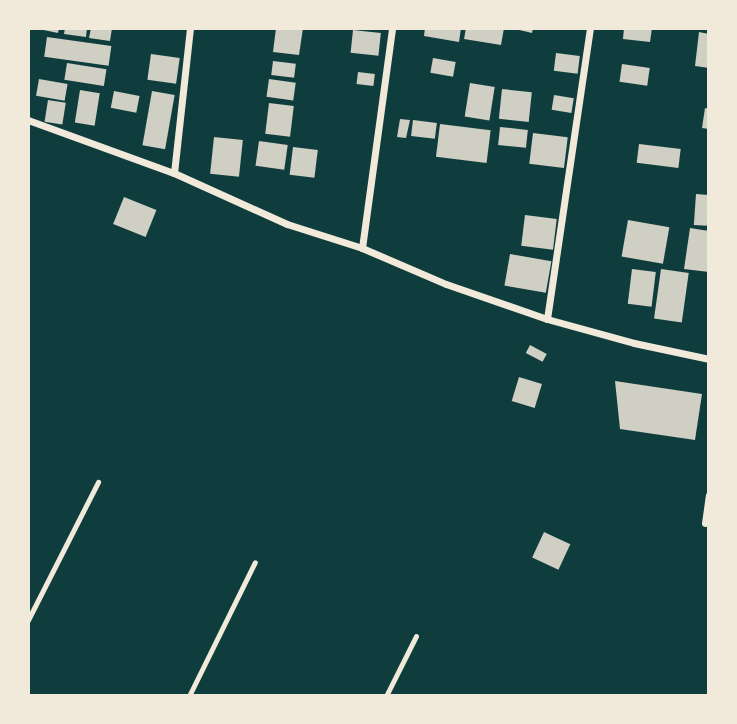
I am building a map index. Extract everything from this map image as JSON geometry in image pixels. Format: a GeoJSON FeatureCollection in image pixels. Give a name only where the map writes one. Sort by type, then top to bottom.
{"type":"FeatureCollection","features":[{"type":"Feature","properties":{"kind":"street"},"geometry":{"type":"LineString","coordinates":[[174,173],[190,28]]}},
{"type":"Feature","properties":{"kind":"street"},"geometry":{"type":"LineString","coordinates":[[362,248],[392,28]]}},
{"type":"Feature","properties":{"kind":"street"},"geometry":{"type":"LineString","coordinates":[[547,319],[590,28]]}},
{"type":"Feature","properties":{"kind":"street"},"geometry":{"type":"LineString","coordinates":[[28,120],[174,173],[287,223],[362,248],[446,284],[547,319],[634,343],[709,359]]}},
{"type":"Feature","properties":{"kind":"street"},"geometry":{"type":"LineString","coordinates":[[705,523],[709,495]]}},
{"type":"Feature","properties":{"kind":"lane"},"geometry":{"type":"LineString","coordinates":[[28,620],[98,482]]}},
{"type":"Feature","properties":{"kind":"lane"},"geometry":{"type":"LineString","coordinates":[[189,696],[255,562]]}},
{"type":"Feature","properties":{"kind":"lane"},"geometry":{"type":"LineString","coordinates":[[386,696],[416,636]]}},
{"type":"Feature","properties":{"kind":"building"},"geometry":{"type":"Polygon","coordinates":[[[34,28],[59,28],[58,33],[34,28]]]}},
{"type":"Feature","properties":{"kind":"building"},"geometry":{"type":"Polygon","coordinates":[[[65,28],[87,28],[86,37],[64,34],[65,28]]]}},
{"type":"Feature","properties":{"kind":"building"},"geometry":{"type":"Polygon","coordinates":[[[91,28],[112,28],[110,41],[89,38],[91,28]]]}},
{"type":"Feature","properties":{"kind":"building"},"geometry":{"type":"Polygon","coordinates":[[[276,28],[303,28],[299,55],[273,52],[276,28]]]}},
{"type":"Feature","properties":{"kind":"building"},"geometry":{"type":"Polygon","coordinates":[[[425,28],[461,28],[459,42],[424,36],[425,28]]]}},
{"type":"Feature","properties":{"kind":"building"},"geometry":{"type":"Polygon","coordinates":[[[466,28],[504,28],[501,45],[464,39],[466,28]]]}},
{"type":"Feature","properties":{"kind":"building"},"geometry":{"type":"Polygon","coordinates":[[[511,28],[533,28],[532,33],[511,28]]]}},
{"type":"Feature","properties":{"kind":"building"},"geometry":{"type":"Polygon","coordinates":[[[624,28],[652,28],[650,42],[623,39],[624,28]]]}},
{"type":"Feature","properties":{"kind":"building"},"geometry":{"type":"Polygon","coordinates":[[[353,30],[381,33],[378,56],[351,53],[353,30]]]}},
{"type":"Feature","properties":{"kind":"building"},"geometry":{"type":"Polygon","coordinates":[[[699,32],[709,34],[709,68],[695,66],[699,32]]]}},
{"type":"Feature","properties":{"kind":"building"},"geometry":{"type":"Polygon","coordinates":[[[47,37],[111,46],[109,66],[44,57],[47,37]]]}},
{"type":"Feature","properties":{"kind":"building"},"geometry":{"type":"Polygon","coordinates":[[[556,53],[580,56],[578,74],[554,71],[556,53]]]}},
{"type":"Feature","properties":{"kind":"building"},"geometry":{"type":"Polygon","coordinates":[[[151,54],[180,58],[176,84],[147,80],[151,54]]]}},
{"type":"Feature","properties":{"kind":"building"},"geometry":{"type":"Polygon","coordinates":[[[433,58],[456,62],[453,77],[430,73],[433,58]]]}},
{"type":"Feature","properties":{"kind":"building"},"geometry":{"type":"Polygon","coordinates":[[[273,61],[296,64],[294,78],[271,75],[273,61]]]}},
{"type":"Feature","properties":{"kind":"building"},"geometry":{"type":"Polygon","coordinates":[[[67,63],[107,69],[104,86],[64,80],[67,63]]]}},
{"type":"Feature","properties":{"kind":"building"},"geometry":{"type":"Polygon","coordinates":[[[622,64],[650,68],[647,86],[619,82],[622,64]]]}},
{"type":"Feature","properties":{"kind":"building"},"geometry":{"type":"Polygon","coordinates":[[[358,72],[375,74],[373,86],[357,84],[358,72]]]}},
{"type":"Feature","properties":{"kind":"building"},"geometry":{"type":"Polygon","coordinates":[[[39,79],[68,84],[65,101],[36,96],[39,79]]]}},
{"type":"Feature","properties":{"kind":"building"},"geometry":{"type":"Polygon","coordinates":[[[269,79],[296,83],[293,101],[266,97],[269,79]]]}},
{"type":"Feature","properties":{"kind":"building"},"geometry":{"type":"Polygon","coordinates":[[[470,83],[495,87],[489,120],[465,117],[470,83]]]}},
{"type":"Feature","properties":{"kind":"building"},"geometry":{"type":"Polygon","coordinates":[[[502,89],[532,92],[529,122],[499,119],[502,89]]]}},
{"type":"Feature","properties":{"kind":"building"},"geometry":{"type":"Polygon","coordinates":[[[80,90],[100,93],[95,126],[75,123],[80,90]]]}},
{"type":"Feature","properties":{"kind":"building"},"geometry":{"type":"Polygon","coordinates":[[[114,91],[140,96],[136,113],[111,108],[114,91]]]}},
{"type":"Feature","properties":{"kind":"building"},"geometry":{"type":"Polygon","coordinates":[[[152,91],[175,95],[165,149],[142,145],[152,91]]]}},
{"type":"Feature","properties":{"kind":"building"},"geometry":{"type":"Polygon","coordinates":[[[554,95],[574,98],[571,113],[552,110],[554,95]]]}},
{"type":"Feature","properties":{"kind":"building"},"geometry":{"type":"Polygon","coordinates":[[[48,100],[66,103],[62,125],[45,122],[48,100]]]}},
{"type":"Feature","properties":{"kind":"building"},"geometry":{"type":"Polygon","coordinates":[[[269,103],[294,106],[290,137],[265,134],[269,103]]]}},
{"type":"Feature","properties":{"kind":"building"},"geometry":{"type":"Polygon","coordinates":[[[705,108],[709,109],[709,129],[702,128],[705,108]]]}},
{"type":"Feature","properties":{"kind":"building"},"geometry":{"type":"Polygon","coordinates":[[[400,119],[410,120],[406,138],[397,137],[400,119]]]}},
{"type":"Feature","properties":{"kind":"building"},"geometry":{"type":"Polygon","coordinates":[[[413,120],[437,123],[435,139],[411,136],[413,120]]]}},
{"type":"Feature","properties":{"kind":"building"},"geometry":{"type":"Polygon","coordinates":[[[440,124],[491,130],[487,163],[436,157],[440,124]]]}},
{"type":"Feature","properties":{"kind":"building"},"geometry":{"type":"Polygon","coordinates":[[[500,127],[528,130],[526,148],[498,145],[500,127]]]}},
{"type":"Feature","properties":{"kind":"building"},"geometry":{"type":"Polygon","coordinates":[[[533,133],[568,137],[564,168],[529,164],[533,133]]]}},
{"type":"Feature","properties":{"kind":"building"},"geometry":{"type":"Polygon","coordinates":[[[214,137],[243,140],[239,177],[210,174],[214,137]]]}},
{"type":"Feature","properties":{"kind":"building"},"geometry":{"type":"Polygon","coordinates":[[[259,141],[288,145],[284,170],[256,166],[259,141]]]}},
{"type":"Feature","properties":{"kind":"building"},"geometry":{"type":"Polygon","coordinates":[[[639,144],[681,149],[678,168],[637,163],[639,144]]]}},
{"type":"Feature","properties":{"kind":"building"},"geometry":{"type":"Polygon","coordinates":[[[293,147],[318,150],[314,178],[290,175],[293,147]]]}},
{"type":"Feature","properties":{"kind":"building"},"geometry":{"type":"Polygon","coordinates":[[[696,194],[709,195],[707,226],[694,225],[696,194]]]}},
{"type":"Feature","properties":{"kind":"building"},"geometry":{"type":"Polygon","coordinates":[[[124,197],[156,210],[146,237],[113,224],[124,197]]]}},
{"type":"Feature","properties":{"kind":"building"},"geometry":{"type":"Polygon","coordinates":[[[525,215],[557,219],[553,250],[521,246],[525,215]]]}},
{"type":"Feature","properties":{"kind":"building"},"geometry":{"type":"Polygon","coordinates":[[[628,220],[669,227],[663,264],[622,256],[628,220]]]}},
{"type":"Feature","properties":{"kind":"building"},"geometry":{"type":"Polygon","coordinates":[[[690,228],[709,231],[709,272],[684,269],[690,228]]]}},
{"type":"Feature","properties":{"kind":"building"},"geometry":{"type":"Polygon","coordinates":[[[510,254],[551,261],[546,293],[504,286],[510,254]]]}},
{"type":"Feature","properties":{"kind":"building"},"geometry":{"type":"Polygon","coordinates":[[[632,269],[656,272],[652,307],[628,304],[632,269]]]}},
{"type":"Feature","properties":{"kind":"building"},"geometry":{"type":"Polygon","coordinates":[[[661,269],[689,273],[682,322],[654,319],[661,269]]]}},
{"type":"Feature","properties":{"kind":"building"},"geometry":{"type":"Polygon","coordinates":[[[530,345],[547,354],[543,362],[526,353],[530,345]]]}},
{"type":"Feature","properties":{"kind":"building"},"geometry":{"type":"Polygon","coordinates":[[[519,377],[542,384],[535,408],[512,401],[519,377]]]}},
{"type":"Feature","properties":{"kind":"building"},"geometry":{"type":"Polygon","coordinates":[[[615,381],[702,394],[695,440],[620,429],[615,381]]]}},
{"type":"Feature","properties":{"kind":"building"},"geometry":{"type":"Polygon","coordinates":[[[544,532],[570,544],[558,570],[532,557],[544,532]]]}}]}
